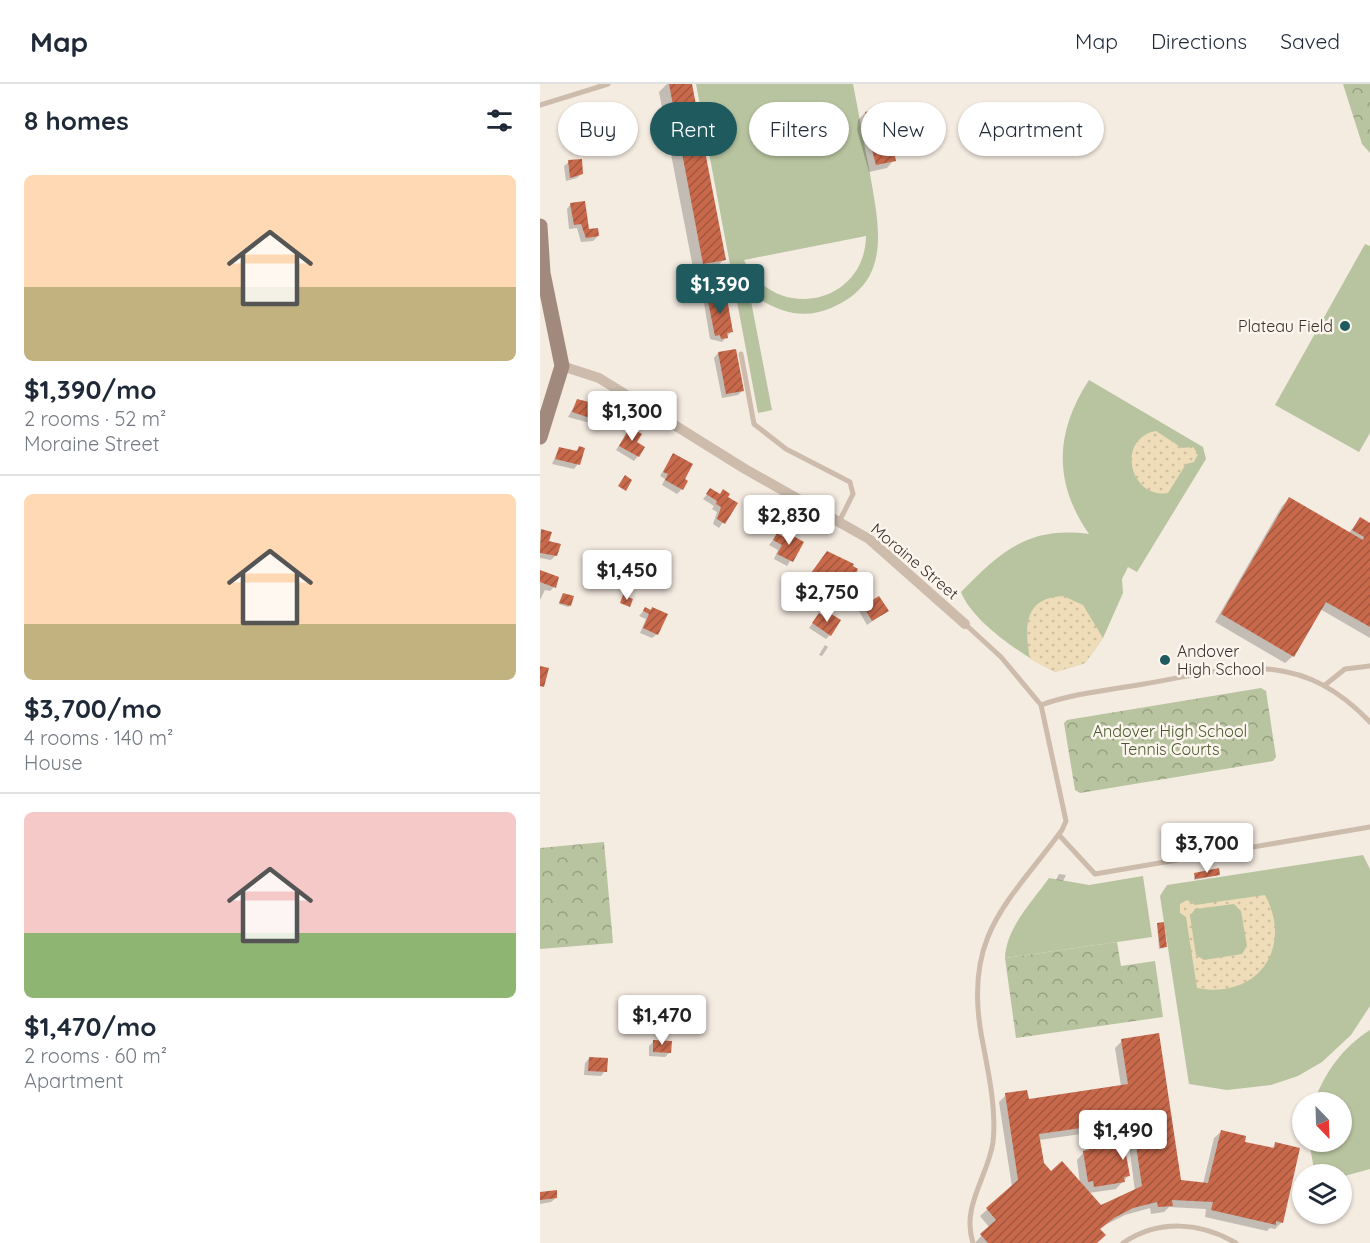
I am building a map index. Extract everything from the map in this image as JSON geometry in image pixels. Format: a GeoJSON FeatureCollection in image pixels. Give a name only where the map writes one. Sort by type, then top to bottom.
{"type":"FeatureCollection","features":[{"type":"Feature","properties":{"kind":"main road"},"geometry":{"type":"LineString","coordinates":[[540,226],[543,273],[562,366],[540,437]]}},
{"type":"Feature","properties":{"kind":"street","name":"Moraine Street"},"geometry":{"type":"LineString","coordinates":[[562,366],[598,378],[745,469],[869,539],[965,624]]}},
{"type":"Feature","properties":{"kind":"lane"},"geometry":{"type":"LineString","coordinates":[[540,105],[608,84]]}},
{"type":"Feature","properties":{"kind":"lane"},"geometry":{"type":"LineString","coordinates":[[741,354],[754,424],[786,448],[850,482],[853,494],[839,523]]}},
{"type":"Feature","properties":{"kind":"lane"},"geometry":{"type":"LineString","coordinates":[[965,624],[1001,657],[1041,705],[1066,817],[1065,826],[1059,835],[992,924],[980,958],[976,1006],[987,1072],[993,1142],[971,1207],[969,1227],[973,1243]]}},
{"type":"Feature","properties":{"kind":"lane"},"geometry":{"type":"LineString","coordinates":[[1325,685],[1345,669],[1370,666]]}},
{"type":"Feature","properties":{"kind":"lane"},"geometry":{"type":"LineString","coordinates":[[1041,705],[1068,695],[1237,668],[1263,667],[1301,676],[1325,685],[1351,703],[1370,722]]}},
{"type":"Feature","properties":{"kind":"lane"},"geometry":{"type":"LineString","coordinates":[[1059,835],[1095,874],[1370,827]]}},
{"type":"Feature","properties":{"kind":"lane"},"geometry":{"type":"LineString","coordinates":[[1123,1243],[1150,1230],[1182,1226],[1207,1229],[1236,1243]]}},
{"type":"Feature","properties":{"kind":"green space"},"geometry":{"type":"Polygon","coordinates":[[[696,84],[853,84],[861,126],[861,156],[867,156],[876,214],[877,251],[873,268],[865,284],[851,297],[821,312],[801,314],[781,310],[754,295],[750,296],[772,410],[758,413],[710,156],[737,156],[737,102],[699,102],[696,84]],[[866,236],[744,260],[758,280],[775,293],[795,299],[816,298],[835,291],[851,278],[862,260],[866,236]]]}},
{"type":"Feature","properties":{"kind":"green space"},"geometry":{"type":"Polygon","coordinates":[[[1343,84],[1370,84],[1370,153],[1362,144],[1343,84]]]}},
{"type":"Feature","properties":{"kind":"green space","name":"Plateau Field"},"geometry":{"type":"Polygon","coordinates":[[[1365,244],[1370,246],[1370,433],[1359,452],[1275,405],[1365,244]]]}},
{"type":"Feature","properties":{"kind":"green space"},"geometry":{"type":"Polygon","coordinates":[[[1089,380],[1203,447],[1206,459],[1137,572],[1128,567],[1122,579],[1123,593],[1103,638],[1085,663],[1055,672],[1029,658],[988,627],[967,604],[961,592],[1003,554],[1032,538],[1048,534],[1089,534],[1077,515],[1069,495],[1064,476],[1063,457],[1070,419],[1089,380]]]}},
{"type":"Feature","properties":{"kind":"green space","name":"Andover High School Tennis Courts"},"geometry":{"type":"Polygon","coordinates":[[[1261,688],[1266,691],[1276,757],[1273,761],[1080,793],[1075,790],[1064,723],[1067,720],[1261,688]]]}},
{"type":"Feature","properties":{"kind":"green space"},"geometry":{"type":"Polygon","coordinates":[[[604,842],[613,943],[540,949],[540,848],[604,842]]]}},
{"type":"Feature","properties":{"kind":"green space"},"geometry":{"type":"Polygon","coordinates":[[[1363,855],[1370,869],[1370,1006],[1351,1035],[1322,1062],[1298,1076],[1271,1085],[1227,1090],[1189,1084],[1160,896],[1167,885],[1363,855]]]}},
{"type":"Feature","properties":{"kind":"green space"},"geometry":{"type":"Polygon","coordinates":[[[1143,876],[1152,937],[1005,958],[1006,947],[1015,926],[1049,878],[1089,885],[1143,876]]]}},
{"type":"Feature","properties":{"kind":"green space"},"geometry":{"type":"Polygon","coordinates":[[[1117,942],[1121,966],[1155,961],[1163,1017],[1016,1038],[1005,958],[1117,942]]]}},
{"type":"Feature","properties":{"kind":"green space"},"geometry":{"type":"Polygon","coordinates":[[[1370,1030],[1370,1169],[1352,1174],[1352,1164],[1313,1164],[1311,1152],[1352,1152],[1352,1092],[1319,1092],[1336,1061],[1370,1030]]]}},
{"type":"Feature","properties":{"kind":"sand"},"geometry":{"type":"Polygon","coordinates":[[[1156,431],[1182,448],[1193,447],[1198,454],[1194,462],[1186,464],[1168,493],[1155,492],[1144,487],[1132,467],[1132,455],[1136,444],[1143,436],[1156,431]]]}},
{"type":"Feature","properties":{"kind":"sand"},"geometry":{"type":"Polygon","coordinates":[[[1063,596],[1083,605],[1103,638],[1085,663],[1055,672],[1030,659],[1027,626],[1033,609],[1040,602],[1063,596]]]}},
{"type":"Feature","properties":{"kind":"sand"},"geometry":{"type":"Polygon","coordinates":[[[1265,895],[1273,915],[1275,934],[1272,951],[1264,966],[1253,978],[1237,986],[1218,990],[1197,988],[1186,917],[1180,913],[1180,904],[1187,900],[1195,905],[1265,895]],[[1234,904],[1195,909],[1190,916],[1196,955],[1204,960],[1242,954],[1247,946],[1241,911],[1234,904]]]}},
{"type":"Feature","properties":{"kind":"building"},"geometry":{"type":"Polygon","coordinates":[[[669,84],[692,84],[695,102],[672,102],[669,84]]]}},
{"type":"Feature","properties":{"kind":"building"},"geometry":{"type":"Polygon","coordinates":[[[683,156],[706,156],[726,260],[703,264],[683,156]]]}},
{"type":"Feature","properties":{"kind":"building"},"geometry":{"type":"Polygon","coordinates":[[[874,156],[895,156],[896,161],[876,165],[874,156]]]}},
{"type":"Feature","properties":{"kind":"building"},"geometry":{"type":"Polygon","coordinates":[[[582,159],[583,174],[570,178],[568,160],[582,159]]]}},
{"type":"Feature","properties":{"kind":"building"},"geometry":{"type":"Polygon","coordinates":[[[585,201],[589,229],[598,228],[599,236],[586,238],[581,224],[574,225],[570,203],[585,201]]]}},
{"type":"Feature","properties":{"kind":"building"},"geometry":{"type":"Polygon","coordinates":[[[726,293],[733,332],[727,333],[728,338],[721,339],[720,335],[715,336],[707,297],[726,293]]]}},
{"type":"Feature","properties":{"kind":"building"},"geometry":{"type":"Polygon","coordinates":[[[736,349],[744,391],[726,394],[718,352],[736,349]]]}},
{"type":"Feature","properties":{"kind":"building"},"geometry":{"type":"Polygon","coordinates":[[[577,399],[593,403],[592,406],[603,411],[599,421],[572,412],[577,399]]]}},
{"type":"Feature","properties":{"kind":"building"},"geometry":{"type":"Polygon","coordinates":[[[630,427],[642,434],[637,442],[645,447],[639,457],[619,446],[630,427]]]}},
{"type":"Feature","properties":{"kind":"building"},"geometry":{"type":"Polygon","coordinates":[[[579,446],[585,448],[580,465],[555,459],[559,447],[577,451],[579,446]]]}},
{"type":"Feature","properties":{"kind":"building"},"geometry":{"type":"Polygon","coordinates":[[[673,453],[693,464],[685,479],[688,481],[683,490],[665,480],[668,474],[663,472],[673,453]]]}},
{"type":"Feature","properties":{"kind":"building"},"geometry":{"type":"Polygon","coordinates":[[[625,475],[632,480],[626,491],[618,486],[625,475]]]}},
{"type":"Feature","properties":{"kind":"building"},"geometry":{"type":"Polygon","coordinates":[[[710,488],[720,494],[723,489],[730,494],[728,497],[738,503],[725,524],[717,519],[721,507],[716,504],[717,501],[706,494],[710,488]]]}},
{"type":"Feature","properties":{"kind":"building","name":"Andover High School"},"geometry":{"type":"Polygon","coordinates":[[[1289,497],[1363,540],[1364,537],[1352,530],[1360,517],[1370,523],[1370,627],[1326,602],[1294,657],[1221,614],[1289,497]]]}},
{"type":"Feature","properties":{"kind":"building"},"geometry":{"type":"Polygon","coordinates":[[[541,529],[552,532],[549,541],[561,544],[557,556],[540,553],[541,529]]]}},
{"type":"Feature","properties":{"kind":"building"},"geometry":{"type":"Polygon","coordinates":[[[777,533],[785,538],[788,533],[804,542],[793,562],[777,554],[782,545],[773,540],[777,533]]]}},
{"type":"Feature","properties":{"kind":"building"},"geometry":{"type":"Polygon","coordinates":[[[827,551],[854,564],[853,566],[858,569],[847,592],[822,576],[820,579],[811,573],[827,551]]]}},
{"type":"Feature","properties":{"kind":"building"},"geometry":{"type":"Polygon","coordinates":[[[540,570],[559,577],[556,588],[540,582],[540,570]]]}},
{"type":"Feature","properties":{"kind":"building"},"geometry":{"type":"Polygon","coordinates":[[[563,593],[574,596],[571,606],[559,603],[563,593]]]}},
{"type":"Feature","properties":{"kind":"building"},"geometry":{"type":"Polygon","coordinates":[[[623,595],[633,599],[630,607],[620,603],[623,595]]]}},
{"type":"Feature","properties":{"kind":"building"},"geometry":{"type":"Polygon","coordinates":[[[879,596],[889,611],[872,621],[863,606],[879,596]]]}},
{"type":"Feature","properties":{"kind":"building"},"geometry":{"type":"Polygon","coordinates":[[[645,607],[651,610],[652,607],[668,614],[658,635],[643,628],[649,614],[643,611],[645,607]]]}},
{"type":"Feature","properties":{"kind":"building"},"geometry":{"type":"Polygon","coordinates":[[[828,612],[841,620],[831,636],[812,623],[819,613],[825,617],[828,612]]]}},
{"type":"Feature","properties":{"kind":"building"},"geometry":{"type":"Polygon","coordinates":[[[540,666],[549,668],[544,687],[540,686],[540,666]]]}},
{"type":"Feature","properties":{"kind":"building"},"geometry":{"type":"Polygon","coordinates":[[[1219,868],[1220,875],[1195,879],[1194,873],[1219,868]]]}},
{"type":"Feature","properties":{"kind":"building"},"geometry":{"type":"Polygon","coordinates":[[[1164,922],[1167,947],[1160,948],[1157,923],[1164,922]]]}},
{"type":"Feature","properties":{"kind":"building"},"geometry":{"type":"Polygon","coordinates":[[[1159,1033],[1181,1180],[1208,1183],[1221,1130],[1246,1136],[1245,1142],[1274,1148],[1275,1142],[1292,1146],[1292,1152],[1299,1152],[1296,1164],[1292,1164],[1292,1183],[1283,1223],[1276,1221],[1276,1225],[1211,1210],[1213,1202],[1172,1200],[1173,1206],[1158,1207],[1157,1202],[1133,1208],[1114,1218],[1100,1229],[1106,1235],[1097,1243],[988,1243],[980,1234],[996,1220],[986,1208],[1018,1180],[1005,1093],[1027,1090],[1029,1099],[1128,1084],[1121,1039],[1159,1033]],[[1116,1123],[1039,1134],[1044,1163],[1051,1171],[1062,1161],[1101,1205],[1142,1186],[1134,1132],[1126,1133],[1125,1128],[1121,1128],[1130,1176],[1124,1177],[1125,1182],[1094,1187],[1093,1181],[1088,1182],[1083,1151],[1089,1150],[1088,1145],[1119,1140],[1116,1123]]]}},
{"type":"Feature","properties":{"kind":"building"},"geometry":{"type":"Polygon","coordinates":[[[653,1040],[672,1041],[671,1053],[653,1052],[653,1040]]]}},
{"type":"Feature","properties":{"kind":"building"},"geometry":{"type":"Polygon","coordinates":[[[589,1057],[608,1058],[607,1072],[588,1071],[589,1057]]]}},
{"type":"Feature","properties":{"kind":"building"},"geometry":{"type":"Polygon","coordinates":[[[557,1190],[557,1198],[540,1200],[540,1192],[557,1190]]]}},
{"type":"Feature","properties":{"kind":"place","name":"Plateau Field"},"geometry":{"type":"Point","coordinates":[1345,326]}},
{"type":"Feature","properties":{"kind":"place","name":"Andover High School"},"geometry":{"type":"Point","coordinates":[1165,660]}}]}
